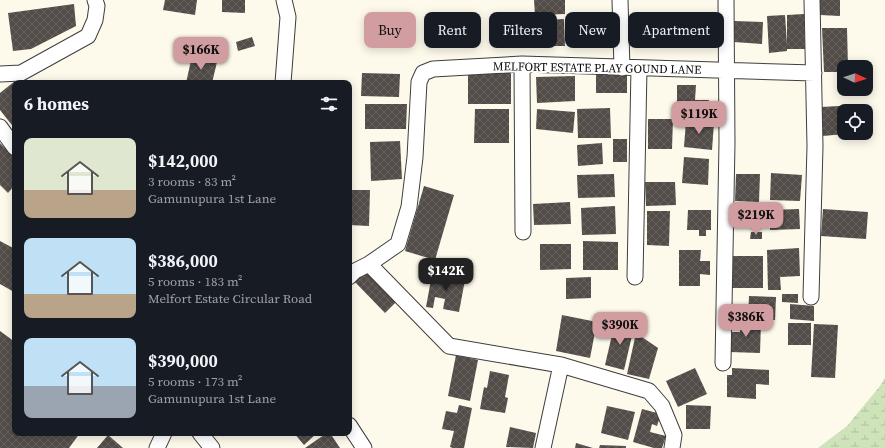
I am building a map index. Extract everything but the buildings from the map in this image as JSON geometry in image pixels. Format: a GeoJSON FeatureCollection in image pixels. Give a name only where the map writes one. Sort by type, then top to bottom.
{"type":"FeatureCollection","features":[{"type":"Feature","properties":{"kind":"street"},"geometry":{"type":"LineString","coordinates":[[0,74],[25,78],[88,36],[95,20],[97,6],[95,0]]}},
{"type":"Feature","properties":{"kind":"street"},"geometry":{"type":"LineString","coordinates":[[283,80],[288,17],[284,0]]}},
{"type":"Feature","properties":{"kind":"street"},"geometry":{"type":"LineString","coordinates":[[620,0],[622,68]]}},
{"type":"Feature","properties":{"kind":"street"},"geometry":{"type":"LineString","coordinates":[[723,363],[727,142],[726,0]]}},
{"type":"Feature","properties":{"kind":"street"},"geometry":{"type":"LineString","coordinates":[[811,297],[815,146],[812,0]]}},
{"type":"Feature","properties":{"kind":"street"},"geometry":{"type":"LineString","coordinates":[[522,64],[523,232]]}},
{"type":"Feature","properties":{"kind":"street","name":"MELFORT ESTATE PLAY GOUND LANE"},"geometry":{"type":"LineString","coordinates":[[352,274],[398,244],[409,206],[415,156],[419,82],[423,72],[433,69],[522,64],[814,73]]}},
{"type":"Feature","properties":{"kind":"street"},"geometry":{"type":"LineString","coordinates":[[635,277],[639,68]]}},
{"type":"Feature","properties":{"kind":"street"},"geometry":{"type":"LineString","coordinates":[[0,127],[12,144]]}},
{"type":"Feature","properties":{"kind":"street"},"geometry":{"type":"LineString","coordinates":[[369,264],[449,346],[561,365],[649,391],[662,406],[674,435],[672,448]]}},
{"type":"Feature","properties":{"kind":"street"},"geometry":{"type":"LineString","coordinates":[[543,448],[561,365]]}},
{"type":"Feature","properties":{"kind":"street"},"geometry":{"type":"LineString","coordinates":[[352,430],[364,448]]}},
{"type":"Feature","properties":{"kind":"street"},"geometry":{"type":"LineString","coordinates":[[157,448],[163,436]]}},
{"type":"Feature","properties":{"kind":"street"},"geometry":{"type":"LineString","coordinates":[[202,436],[212,448]]}},
{"type":"Feature","properties":{"kind":"green space"},"geometry":{"type":"Polygon","coordinates":[[[885,378],[885,448],[818,448],[847,426],[885,378]]]}}]}
